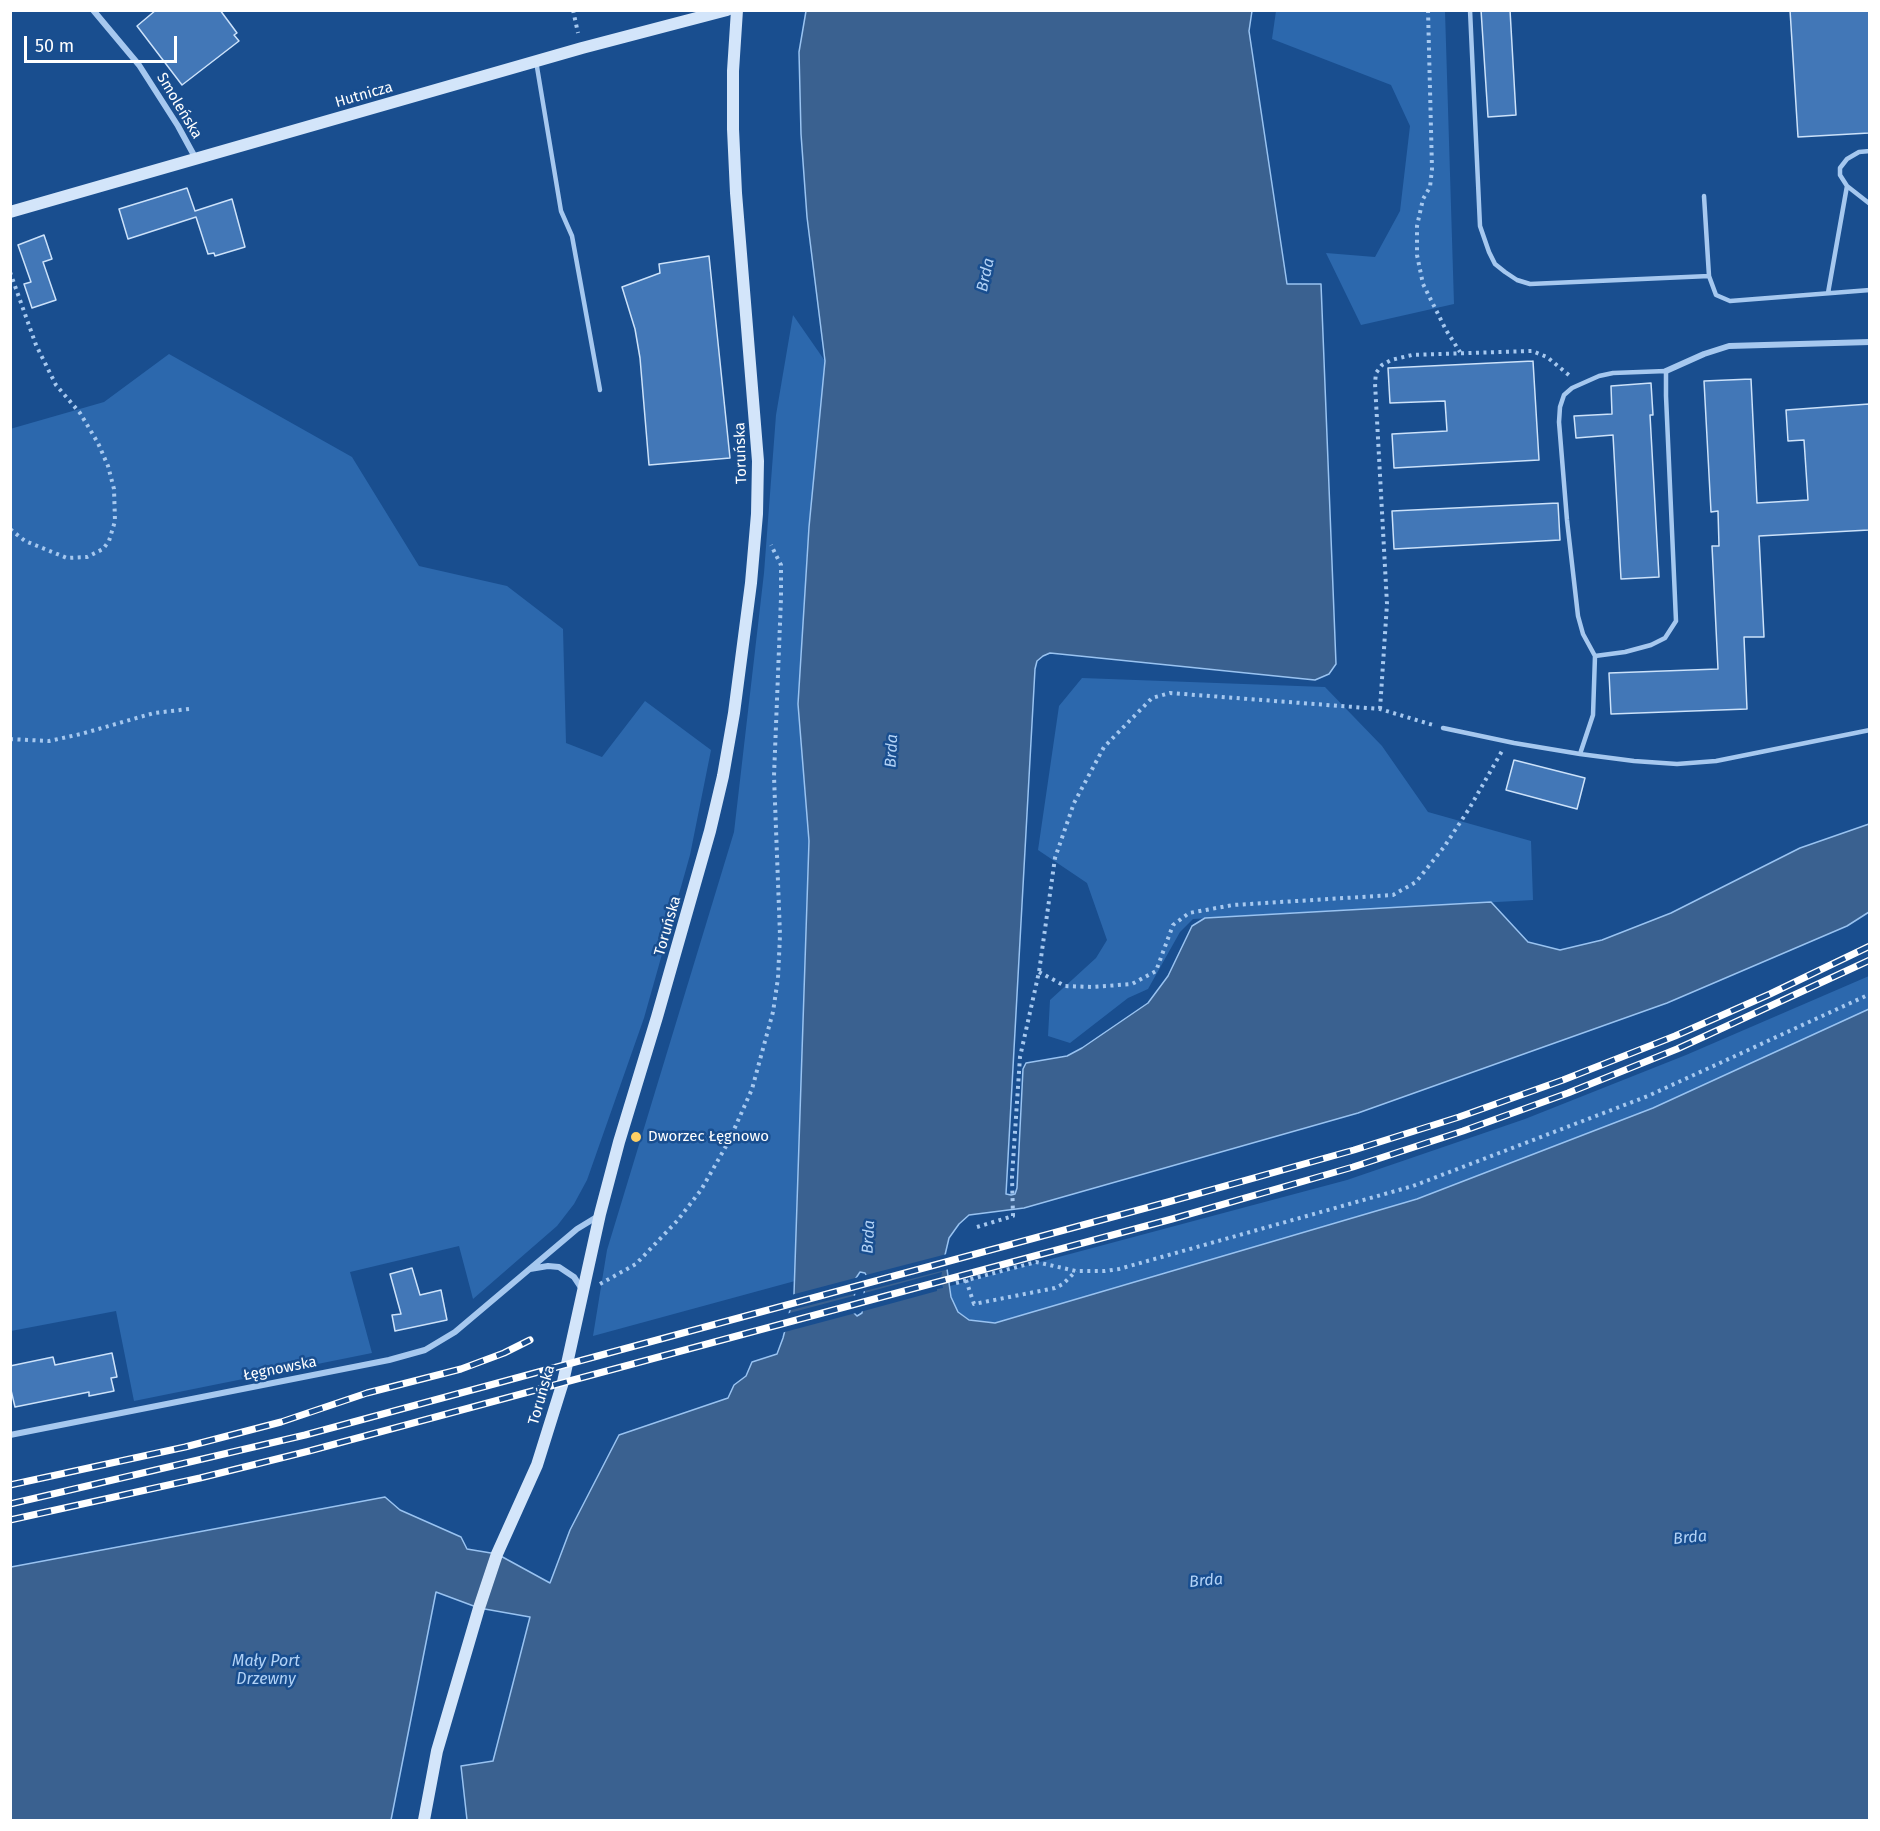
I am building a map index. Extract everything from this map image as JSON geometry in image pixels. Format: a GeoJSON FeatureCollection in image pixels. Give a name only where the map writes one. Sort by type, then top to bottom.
{"type":"FeatureCollection","features":[{"type":"Feature","properties":{"kind":"street","name":"Smoleńska"},"geometry":{"type":"LineString","coordinates":[[93,10],[139,64],[196,159]]}},
{"type":"Feature","properties":{"kind":"street","name":"Hutnicza"},"geometry":{"type":"LineString","coordinates":[[10,212],[582,48],[727,10]]}},
{"type":"Feature","properties":{"kind":"street","name":"Toruńska"},"geometry":{"type":"LineString","coordinates":[[424,1821],[436,1751],[479,1608],[497,1554],[537,1465],[563,1382],[600,1215],[619,1142],[661,1006],[710,831],[734,713],[750,593],[757,514],[758,461],[736,193],[733,129],[733,71],[737,10]]}},
{"type":"Feature","properties":{"kind":"street"},"geometry":{"type":"LineString","coordinates":[[1666,371],[1729,346],[1869,342]]}},
{"type":"Feature","properties":{"kind":"street","name":"Łęgnowska"},"geometry":{"type":"LineString","coordinates":[[10,1435],[389,1360],[425,1350],[455,1332],[577,1229],[600,1215]]}},
{"type":"Feature","properties":{"kind":"street"},"geometry":{"type":"LineString","coordinates":[[529,1269],[559,1267],[574,1277],[583,1291]]}},
{"type":"Feature","properties":{"kind":"lane"},"geometry":{"type":"LineString","coordinates":[[1470,10],[1478,213],[1483,238],[1496,264],[1517,280],[1530,284],[1709,276]]}},
{"type":"Feature","properties":{"kind":"lane"},"geometry":{"type":"LineString","coordinates":[[537,61],[561,211],[572,236],[600,390]]}},
{"type":"Feature","properties":{"kind":"lane"},"geometry":{"type":"LineString","coordinates":[[1869,151],[1859,152],[1847,159],[1840,168],[1840,175],[1847,186],[1869,204]]}},
{"type":"Feature","properties":{"kind":"lane"},"geometry":{"type":"LineString","coordinates":[[1828,293],[1847,186]]}},
{"type":"Feature","properties":{"kind":"lane"},"geometry":{"type":"LineString","coordinates":[[1704,196],[1709,276],[1716,295],[1730,301],[1869,290]]}},
{"type":"Feature","properties":{"kind":"lane"},"geometry":{"type":"LineString","coordinates":[[1580,754],[1593,715],[1595,656],[1583,634],[1578,616],[1567,520],[1559,422],[1560,406],[1564,395],[1579,383],[1613,373],[1666,371],[1676,621],[1665,638],[1651,645],[1626,652],[1595,656]]}},
{"type":"Feature","properties":{"kind":"lane"},"geometry":{"type":"LineString","coordinates":[[1443,728],[1507,742],[1580,754],[1677,764],[1716,760],[1869,730]]}},
{"type":"Feature","properties":{"kind":"path"},"geometry":{"type":"LineString","coordinates":[[573,10],[582,48]]}},
{"type":"Feature","properties":{"kind":"path"},"geometry":{"type":"LineString","coordinates":[[1428,10],[1432,169],[1430,187],[1423,199],[1417,226],[1417,255],[1423,284],[1460,352]]}},
{"type":"Feature","properties":{"kind":"path"},"geometry":{"type":"LineString","coordinates":[[10,272],[36,345],[56,385],[80,413],[98,443],[108,466],[114,489],[115,521],[109,541],[103,549],[87,557],[67,558],[25,541],[10,529]]}},
{"type":"Feature","properties":{"kind":"path"},"geometry":{"type":"LineString","coordinates":[[1380,709],[1387,604],[1376,373],[1382,365],[1401,357],[1430,353],[1532,351],[1548,357],[1579,383]]}},
{"type":"Feature","properties":{"kind":"path"},"geometry":{"type":"LineString","coordinates":[[583,1291],[609,1280],[636,1264],[701,1190],[729,1141],[752,1089],[765,1044],[778,978],[780,935],[774,776],[781,565],[771,544]]}},
{"type":"Feature","properties":{"kind":"path"},"geometry":{"type":"LineString","coordinates":[[977,1227],[1013,1216],[1012,1177],[1020,1057],[1039,972],[1055,858],[1074,803],[1104,747],[1152,698],[1170,693],[1380,709],[1443,728]]}},
{"type":"Feature","properties":{"kind":"path"},"geometry":{"type":"LineString","coordinates":[[10,739],[49,741],[154,713],[189,709]]}},
{"type":"Feature","properties":{"kind":"path"},"geometry":{"type":"LineString","coordinates":[[1039,972],[1065,986],[1092,987],[1132,984],[1156,971],[1173,924],[1189,913],[1233,905],[1393,895],[1416,882],[1444,847],[1469,809],[1507,742]]}},
{"type":"Feature","properties":{"kind":"path"},"geometry":{"type":"LineString","coordinates":[[956,1282],[1036,1262],[1076,1271],[1105,1271],[1135,1265],[1413,1186],[1648,1096],[1869,994]]}},
{"type":"Feature","properties":{"kind":"path"},"geometry":{"type":"LineString","coordinates":[[966,1280],[974,1304],[1054,1288],[1063,1284],[1076,1271]]}},
{"type":"Feature","properties":{"kind":"shaded area"},"geometry":{"type":"Polygon","coordinates":[[[1276,11],[1445,11],[1454,304],[1361,325],[1326,253],[1375,257],[1400,211],[1410,126],[1391,85],[1272,39],[1276,11]]]}},
{"type":"Feature","properties":{"kind":"shaded area"},"geometry":{"type":"Polygon","coordinates":[[[793,315],[825,361],[809,527],[798,704],[809,841],[795,1281],[593,1336],[607,1250],[734,832],[764,573],[776,415],[793,315]]]}},
{"type":"Feature","properties":{"kind":"shaded area"},"geometry":{"type":"Polygon","coordinates":[[[169,354],[352,457],[419,566],[507,586],[563,629],[566,743],[602,757],[645,701],[711,750],[690,855],[644,1018],[587,1180],[574,1204],[557,1226],[473,1299],[459,1246],[350,1272],[372,1353],[134,1401],[116,1311],[11,1331],[10,429],[104,402],[169,354]]]}},
{"type":"Feature","properties":{"kind":"shaded area"},"geometry":{"type":"Polygon","coordinates":[[[1082,678],[1325,687],[1382,746],[1428,812],[1531,841],[1533,900],[1193,919],[1180,932],[1148,989],[1128,998],[1070,1043],[1048,1036],[1050,1000],[1096,958],[1107,940],[1087,883],[1038,850],[1059,706],[1082,678]]]}},
{"type":"Feature","properties":{"kind":"shaded area"},"geometry":{"type":"Polygon","coordinates":[[[1869,976],[1869,1009],[1862,1013],[1653,1108],[1417,1199],[995,1323],[969,1320],[958,1312],[951,1297],[950,1286],[1347,1180],[1525,1119],[1686,1055],[1869,976]]]}},
{"type":"Feature","properties":{"kind":"water"},"geometry":{"type":"Polygon","coordinates":[[[806,11],[1252,11],[1249,31],[1287,284],[1321,284],[1336,664],[1329,674],[1315,680],[1050,653],[1037,661],[1006,1194],[1015,1194],[1017,1188],[1023,1069],[1026,1063],[1067,1056],[1148,1003],[1168,976],[1192,926],[1205,918],[1491,902],[1528,942],[1560,950],[1602,940],[1671,913],[1800,848],[1869,824],[1869,912],[1847,926],[1667,1003],[1358,1113],[1024,1208],[969,1215],[949,1238],[945,1255],[951,1297],[958,1312],[969,1320],[995,1323],[1417,1199],[1653,1108],[1869,1009],[1869,1820],[467,1820],[461,1766],[493,1761],[530,1617],[479,1608],[436,1592],[391,1820],[11,1820],[11,1567],[385,1497],[400,1510],[461,1537],[467,1549],[497,1554],[550,1583],[570,1530],[619,1435],[728,1398],[734,1385],[746,1376],[752,1362],[777,1354],[794,1294],[809,841],[798,704],[809,527],[825,361],[807,217],[801,134],[799,52],[806,11]],[[860,1272],[856,1278],[853,1312],[857,1316],[862,1313],[865,1273],[860,1272]]]}},
{"type":"Feature","properties":{"kind":"pier"},"geometry":{"type":"Polygon","coordinates":[[[947,1254],[949,1269],[861,1292],[862,1276],[947,1254]]]}},
{"type":"Feature","properties":{"kind":"pier"},"geometry":{"type":"Polygon","coordinates":[[[942,1272],[943,1288],[937,1291],[860,1312],[861,1294],[942,1272]]]}},
{"type":"Feature","properties":{"kind":"pier"},"geometry":{"type":"Polygon","coordinates":[[[859,1277],[858,1293],[787,1311],[791,1295],[859,1277]]]}},
{"type":"Feature","properties":{"kind":"pier"},"geometry":{"type":"Polygon","coordinates":[[[857,1295],[856,1313],[781,1333],[786,1314],[857,1295]]]}},
{"type":"Feature","properties":{"kind":"building"},"geometry":{"type":"Polygon","coordinates":[[[156,10],[220,10],[237,33],[234,35],[239,41],[182,85],[137,26],[156,10]]]}},
{"type":"Feature","properties":{"kind":"building"},"geometry":{"type":"Polygon","coordinates":[[[1481,10],[1510,10],[1516,115],[1488,117],[1481,10]]]}},
{"type":"Feature","properties":{"kind":"building"},"geometry":{"type":"Polygon","coordinates":[[[1790,10],[1869,10],[1869,133],[1798,137],[1790,10]]]}},
{"type":"Feature","properties":{"kind":"building"},"geometry":{"type":"Polygon","coordinates":[[[187,188],[195,211],[232,199],[245,247],[215,256],[214,253],[208,254],[196,217],[128,239],[119,209],[187,188]]]}},
{"type":"Feature","properties":{"kind":"building"},"geometry":{"type":"Polygon","coordinates":[[[44,235],[52,259],[43,262],[56,300],[32,308],[24,284],[31,282],[18,245],[44,235]]]}},
{"type":"Feature","properties":{"kind":"building"},"geometry":{"type":"Polygon","coordinates":[[[709,256],[730,458],[649,465],[640,358],[635,329],[622,287],[660,273],[659,264],[709,256]]]}},
{"type":"Feature","properties":{"kind":"building"},"geometry":{"type":"Polygon","coordinates":[[[1533,361],[1539,460],[1394,468],[1392,434],[1447,431],[1445,401],[1390,403],[1388,368],[1533,361]]]}},
{"type":"Feature","properties":{"kind":"building"},"geometry":{"type":"Polygon","coordinates":[[[1751,379],[1757,503],[1808,500],[1804,440],[1788,441],[1786,410],[1869,404],[1869,530],[1759,536],[1764,637],[1744,637],[1747,709],[1611,714],[1609,673],[1718,669],[1712,546],[1719,546],[1718,511],[1711,512],[1704,381],[1751,379]]]}},
{"type":"Feature","properties":{"kind":"building"},"geometry":{"type":"Polygon","coordinates":[[[1651,383],[1653,415],[1650,415],[1659,577],[1621,579],[1613,435],[1576,438],[1574,416],[1612,414],[1611,386],[1651,383]]]}},
{"type":"Feature","properties":{"kind":"building"},"geometry":{"type":"Polygon","coordinates":[[[1558,503],[1560,540],[1394,549],[1392,511],[1558,503]]]}},
{"type":"Feature","properties":{"kind":"building"},"geometry":{"type":"Polygon","coordinates":[[[1514,760],[1585,778],[1577,809],[1506,790],[1514,760]]]}},
{"type":"Feature","properties":{"kind":"building"},"geometry":{"type":"Polygon","coordinates":[[[412,1268],[420,1295],[441,1290],[447,1320],[395,1331],[392,1315],[401,1314],[390,1274],[412,1268]]]}},
{"type":"Feature","properties":{"kind":"building"},"geometry":{"type":"Polygon","coordinates":[[[112,1353],[117,1377],[111,1378],[114,1391],[89,1396],[89,1392],[15,1407],[10,1386],[10,1366],[53,1357],[55,1365],[112,1353]]]}},
{"type":"Feature","properties":{"kind":"railway"},"geometry":{"type":"LineString","coordinates":[[10,1504],[305,1435],[1354,1150],[1459,1117],[1563,1080],[1675,1036],[1870,946]]}},
{"type":"Feature","properties":{"kind":"railway"},"geometry":{"type":"LineString","coordinates":[[10,1520],[309,1451],[1172,1219],[1353,1167],[1568,1093],[1677,1049],[1870,960]]}},
{"type":"Feature","properties":{"kind":"railway"},"geometry":{"type":"LineString","coordinates":[[10,1485],[185,1447],[281,1422],[367,1393],[461,1369],[504,1353],[530,1340]]}},
{"type":"Feature","properties":{"kind":"place","name":"Dworzec Łęgnowo"},"geometry":{"type":"Point","coordinates":[636,1137]}},
{"type":"Feature","properties":{"kind":"water label","name":"Brda"},"geometry":{"type":"Point","coordinates":[986,275]}},
{"type":"Feature","properties":{"kind":"water label","name":"Brda"},"geometry":{"type":"Point","coordinates":[892,751]}},
{"type":"Feature","properties":{"kind":"water label","name":"Brda"},"geometry":{"type":"Point","coordinates":[869,1237]}},
{"type":"Feature","properties":{"kind":"water label","name":"Brda"},"geometry":{"type":"Point","coordinates":[1690,1538]}},
{"type":"Feature","properties":{"kind":"water label","name":"Brda"},"geometry":{"type":"Point","coordinates":[1206,1581]}},
{"type":"Feature","properties":{"kind":"water label","name":"Mały Port Drzewny"},"geometry":{"type":"Point","coordinates":[266,1671]}}]}
